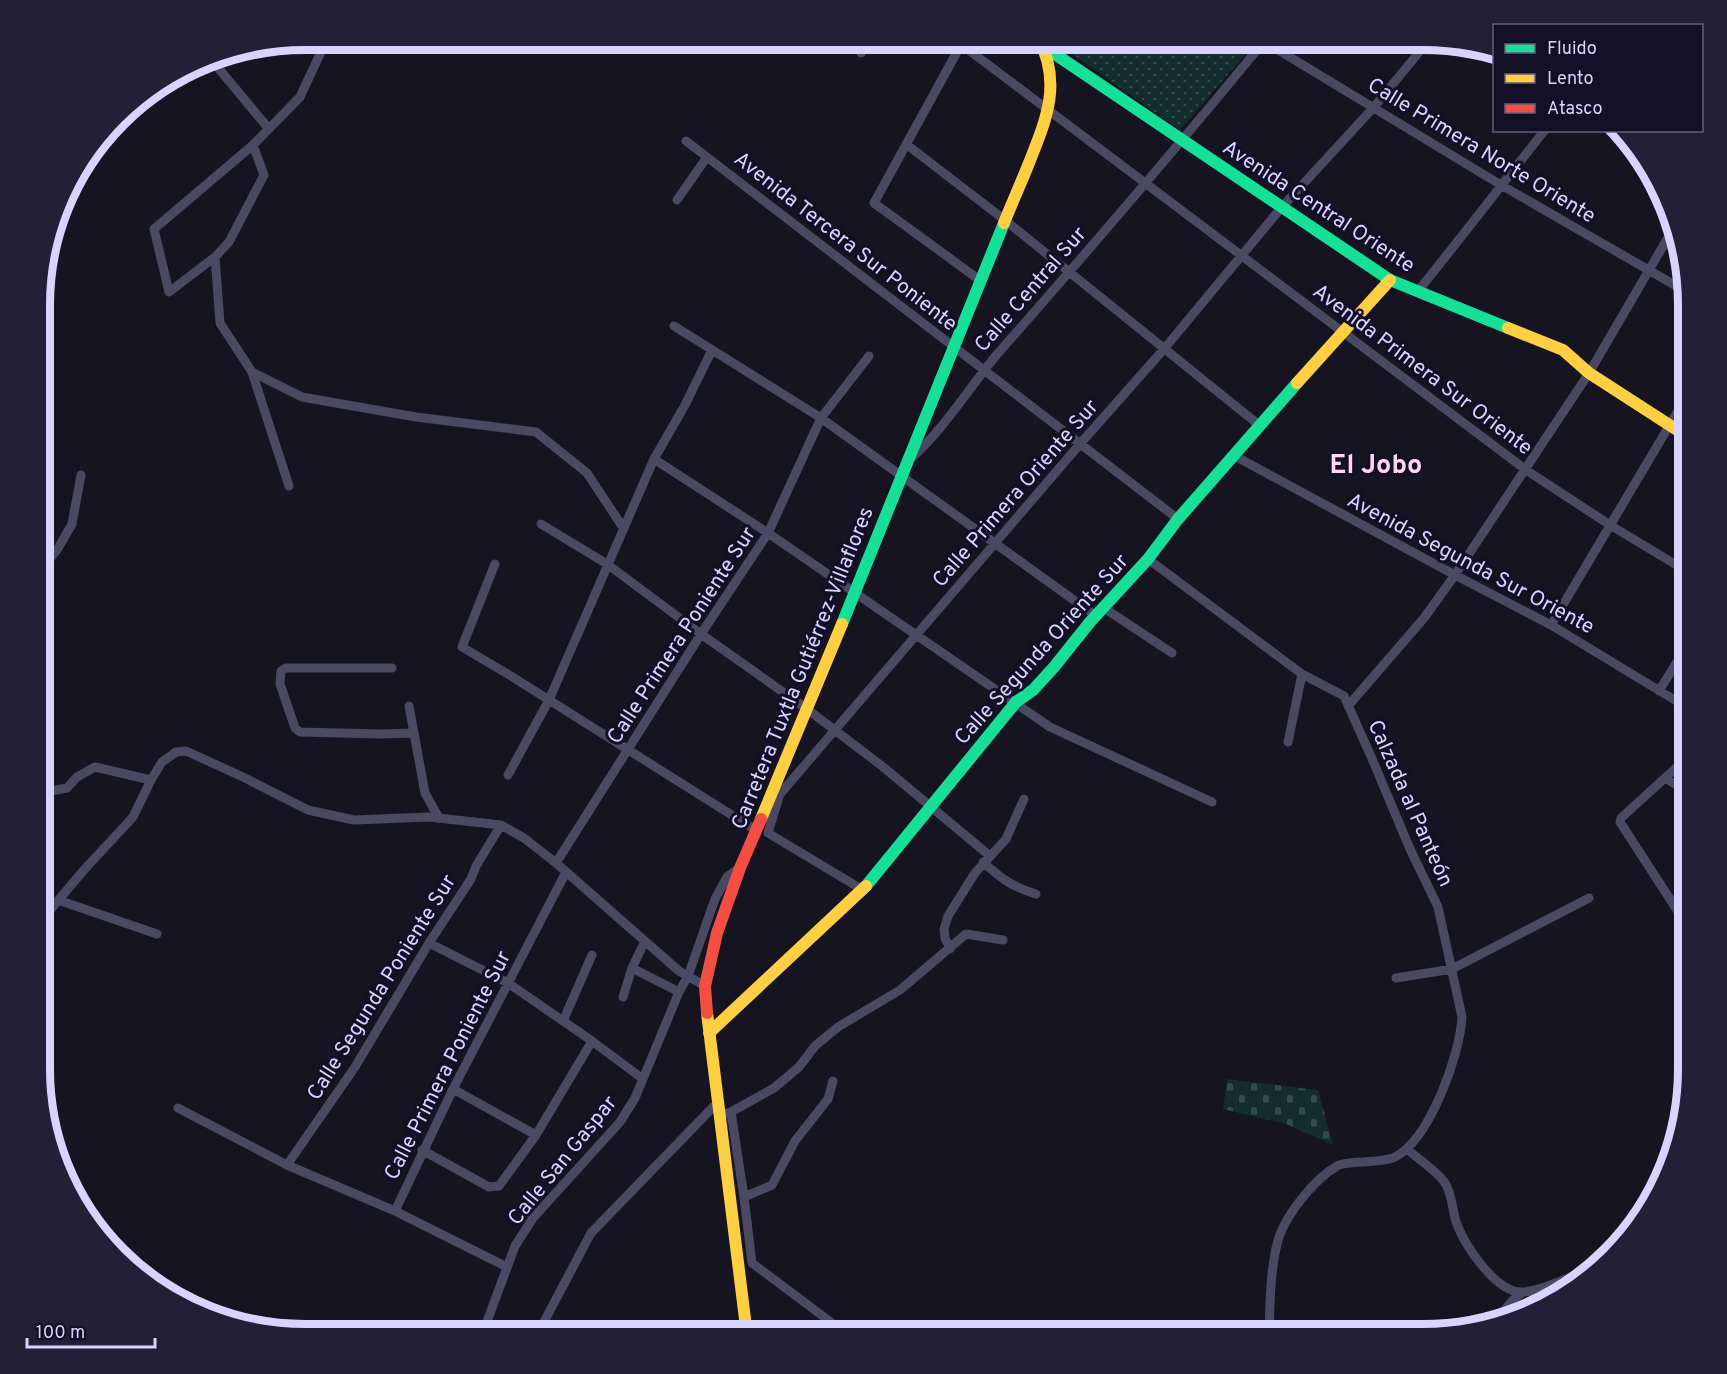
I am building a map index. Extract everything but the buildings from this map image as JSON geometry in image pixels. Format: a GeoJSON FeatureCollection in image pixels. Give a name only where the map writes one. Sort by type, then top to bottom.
{"type":"FeatureCollection","features":[{"type":"Feature","properties":{"kind":"street"},"geometry":{"type":"LineString","coordinates":[[253,145],[264,175],[229,242],[216,257],[169,292],[154,229],[253,145],[300,97],[322,50]]}},
{"type":"Feature","properties":{"kind":"street"},"geometry":{"type":"LineString","coordinates":[[955,50],[874,203],[981,281]]}},
{"type":"Feature","properties":{"kind":"street","name":"Avenida Primera Sur Oriente"},"geometry":{"type":"LineString","coordinates":[[971,50],[1048,111],[1526,470],[1678,567]]}},
{"type":"Feature","properties":{"kind":"street","name":"Carretera Tuxtla Gutiérrez-Villaflores"},"geometry":{"type":"LineString","coordinates":[[746,1324],[722,1110],[709,1033],[705,986],[717,933],[740,868],[762,832],[807,710],[1046,120],[1051,86],[1049,66],[1043,50]]}},
{"type":"Feature","properties":{"kind":"street","name":"Avenida Central Oriente"},"geometry":{"type":"LineString","coordinates":[[1052,50],[1182,141],[1390,280],[1563,350],[1589,373],[1678,430]]}},
{"type":"Feature","properties":{"kind":"street"},"geometry":{"type":"LineString","coordinates":[[1059,55],[1063,50]]}},
{"type":"Feature","properties":{"kind":"street","name":"Calle Central Sur"},"geometry":{"type":"LineString","coordinates":[[908,461],[928,444],[984,370],[1182,141],[1256,50]]}},
{"type":"Feature","properties":{"kind":"street","name":"Calle Primera Norte Oriente"},"geometry":{"type":"LineString","coordinates":[[1280,50],[1501,185],[1677,286]]}},
{"type":"Feature","properties":{"kind":"street","name":"Calle Primera Oriente Sur"},"geometry":{"type":"LineString","coordinates":[[776,794],[1164,350],[1241,254],[1374,107],[1421,50]]}},
{"type":"Feature","properties":{"kind":"street"},"geometry":{"type":"LineString","coordinates":[[216,66],[269,129]]}},
{"type":"Feature","properties":{"kind":"street"},"geometry":{"type":"LineString","coordinates":[[1418,291],[1543,132]]}},
{"type":"Feature","properties":{"kind":"street","name":"Avenida Tercera Sur Poniente"},"geometry":{"type":"LineString","coordinates":[[686,141],[1178,519]]}},
{"type":"Feature","properties":{"kind":"street"},"geometry":{"type":"LineString","coordinates":[[906,144],[1006,221],[1259,425]]}},
{"type":"Feature","properties":{"kind":"street"},"geometry":{"type":"LineString","coordinates":[[677,200],[707,157]]}},
{"type":"Feature","properties":{"kind":"street"},"geometry":{"type":"LineString","coordinates":[[1348,706],[1424,618],[1455,575],[1589,373],[1668,237]]}},
{"type":"Feature","properties":{"kind":"street"},"geometry":{"type":"LineString","coordinates":[[216,257],[220,323],[252,372],[289,486]]}},
{"type":"Feature","properties":{"kind":"street","name":"Calle Segunda Oriente Sur"},"geometry":{"type":"LineString","coordinates":[[709,1033],[863,890],[1016,702],[1033,690],[1047,675],[1148,559],[1178,519],[1259,425],[1390,280]]}},
{"type":"Feature","properties":{"kind":"street"},"geometry":{"type":"LineString","coordinates":[[674,326],[820,418],[996,543],[1100,612],[1172,653]]}},
{"type":"Feature","properties":{"kind":"street"},"geometry":{"type":"LineString","coordinates":[[508,775],[549,700],[654,459],[685,405],[712,350]]}},
{"type":"Feature","properties":{"kind":"street","name":"Calle Primera Poniente Sur"},"geometry":{"type":"LineString","coordinates":[[556,863],[768,533],[820,418],[869,356]]}},
{"type":"Feature","properties":{"kind":"street"},"geometry":{"type":"LineString","coordinates":[[252,372],[302,397],[416,417],[536,432],[587,473],[624,530]]}},
{"type":"Feature","properties":{"kind":"street"},"geometry":{"type":"LineString","coordinates":[[1551,625],[1678,410]]}},
{"type":"Feature","properties":{"kind":"street"},"geometry":{"type":"LineString","coordinates":[[927,414],[941,427]]}},
{"type":"Feature","properties":{"kind":"street","name":"Avenida Segunda Sur Oriente"},"geometry":{"type":"LineString","coordinates":[[1233,455],[1551,625],[1678,702]]}},
{"type":"Feature","properties":{"kind":"street"},"geometry":{"type":"LineString","coordinates":[[654,459],[768,533],[1050,727],[1212,802]]}},
{"type":"Feature","properties":{"kind":"street"},"geometry":{"type":"LineString","coordinates":[[50,559],[72,524],[81,475]]}},
{"type":"Feature","properties":{"kind":"street"},"geometry":{"type":"LineString","coordinates":[[541,524],[607,564],[834,730],[930,806],[987,859],[1005,882],[1036,894]]}},
{"type":"Feature","properties":{"kind":"street","name":"Calzada al Panteón"},"geometry":{"type":"LineString","coordinates":[[1148,559],[1302,674],[1344,696],[1410,849],[1438,907],[1462,1017],[1461,1030],[1441,1096],[1423,1129],[1407,1149]]}},
{"type":"Feature","properties":{"kind":"street"},"geometry":{"type":"LineString","coordinates":[[495,564],[462,647],[628,751],[863,890]]}},
{"type":"Feature","properties":{"kind":"street"},"geometry":{"type":"LineString","coordinates":[[1659,691],[1678,660]]}},
{"type":"Feature","properties":{"kind":"street"},"geometry":{"type":"LineString","coordinates":[[392,668],[286,668],[281,671],[280,684],[295,728],[300,732],[414,733]]}},
{"type":"Feature","properties":{"kind":"street"},"geometry":{"type":"LineString","coordinates":[[1288,742],[1302,674]]}},
{"type":"Feature","properties":{"kind":"street"},"geometry":{"type":"LineString","coordinates":[[409,706],[425,793],[439,818]]}},
{"type":"Feature","properties":{"kind":"street"},"geometry":{"type":"LineString","coordinates":[[50,910],[133,817],[162,762],[176,752],[186,751],[308,810],[354,820],[439,818],[501,825],[524,838],[556,863],[679,971],[705,986]]}},
{"type":"Feature","properties":{"kind":"street"},"geometry":{"type":"LineString","coordinates":[[1678,766],[1621,818],[1620,822],[1678,912]]}},
{"type":"Feature","properties":{"kind":"street"},"geometry":{"type":"LineString","coordinates":[[50,791],[67,788],[77,777],[95,767],[151,780]]}},
{"type":"Feature","properties":{"kind":"street"},"geometry":{"type":"LineString","coordinates":[[1665,778],[1678,786]]}},
{"type":"Feature","properties":{"kind":"street"},"geometry":{"type":"LineString","coordinates":[[950,949],[944,929],[948,916],[987,859],[1006,838],[1024,798]]}},
{"type":"Feature","properties":{"kind":"street","name":"Calle Segunda Poniente Sur"},"geometry":{"type":"LineString","coordinates":[[287,1165],[355,1067],[429,943],[471,879],[476,866],[501,825]]}},
{"type":"Feature","properties":{"kind":"street","name":"Calle San Gaspar"},"geometry":{"type":"LineString","coordinates":[[486,1324],[515,1246],[533,1218],[620,1122],[635,1098],[679,992],[688,976],[715,899],[727,877],[740,868]]}},
{"type":"Feature","properties":{"kind":"street","name":"Calle Primera Poniente Sur"},"geometry":{"type":"LineString","coordinates":[[395,1211],[422,1150],[566,872]]}},
{"type":"Feature","properties":{"kind":"street"},"geometry":{"type":"LineString","coordinates":[[1396,978],[1452,969],[1589,898]]}},
{"type":"Feature","properties":{"kind":"street"},"geometry":{"type":"LineString","coordinates":[[58,900],[157,934]]}},
{"type":"Feature","properties":{"kind":"street"},"geometry":{"type":"LineString","coordinates":[[543,1324],[591,1233],[722,1110],[774,1088],[799,1067],[815,1046],[838,1027],[900,990],[966,934],[1003,940]]}},
{"type":"Feature","properties":{"kind":"street"},"geometry":{"type":"LineString","coordinates":[[623,997],[632,968],[645,941]]}},
{"type":"Feature","properties":{"kind":"street"},"geometry":{"type":"LineString","coordinates":[[429,943],[508,983],[642,1079]]}},
{"type":"Feature","properties":{"kind":"street"},"geometry":{"type":"LineString","coordinates":[[563,1021],[592,956]]}},
{"type":"Feature","properties":{"kind":"street"},"geometry":{"type":"LineString","coordinates":[[632,968],[679,992]]}},
{"type":"Feature","properties":{"kind":"street"},"geometry":{"type":"LineString","coordinates":[[422,1150],[489,1187],[499,1186],[536,1135],[592,1041]]}},
{"type":"Feature","properties":{"kind":"street"},"geometry":{"type":"LineString","coordinates":[[744,1197],[772,1185],[795,1141],[828,1099],[832,1081]]}},
{"type":"Feature","properties":{"kind":"street"},"geometry":{"type":"LineString","coordinates":[[453,1089],[536,1135]]}},
{"type":"Feature","properties":{"kind":"street"},"geometry":{"type":"LineString","coordinates":[[178,1108],[287,1165],[395,1211],[507,1267]]}},
{"type":"Feature","properties":{"kind":"street"},"geometry":{"type":"LineString","coordinates":[[722,1110],[744,1197],[752,1263],[740,1280]]}},
{"type":"Feature","properties":{"kind":"street"},"geometry":{"type":"LineString","coordinates":[[1270,1324],[1277,1244],[1282,1228],[1312,1186],[1339,1164],[1392,1158],[1407,1149],[1445,1183],[1457,1225],[1468,1247],[1484,1268],[1497,1282],[1511,1291],[1522,1293]]}},
{"type":"Feature","properties":{"kind":"street"},"geometry":{"type":"LineString","coordinates":[[752,1263],[833,1324]]}},
{"type":"Feature","properties":{"kind":"street"},"geometry":{"type":"LineString","coordinates":[[1504,1311],[1522,1293],[1546,1287],[1573,1275]]}},
{"type":"Feature","properties":{"kind":"green space"},"geometry":{"type":"Polygon","coordinates":[[[1069,50],[1249,50],[1180,130],[1069,50]]]}},
{"type":"Feature","properties":{"kind":"green space"},"geometry":{"type":"Polygon","coordinates":[[[1227,1079],[1318,1090],[1333,1145],[1286,1124],[1223,1109],[1227,1079]]]}},
{"type":"Feature","properties":{"kind":"traffic: fast"},"geometry":{"type":"LineString","coordinates":[[1049,50],[1390,280],[1508,328]]}},
{"type":"Feature","properties":{"kind":"traffic: fast"},"geometry":{"type":"LineString","coordinates":[[842,624],[1004,223]]}},
{"type":"Feature","properties":{"kind":"traffic: fast"},"geometry":{"type":"LineString","coordinates":[[866,886],[1016,702],[1033,690],[1054,667],[1090,622],[1148,559],[1178,519],[1297,383]]}},
{"type":"Feature","properties":{"kind":"traffic: slow"},"geometry":{"type":"LineString","coordinates":[[1004,223],[1046,117],[1050,71],[1044,50]]}},
{"type":"Feature","properties":{"kind":"traffic: slow"},"geometry":{"type":"LineString","coordinates":[[1297,383],[1390,280]]}},
{"type":"Feature","properties":{"kind":"traffic: slow"},"geometry":{"type":"LineString","coordinates":[[1508,328],[1563,350],[1589,373],[1678,431]]}},
{"type":"Feature","properties":{"kind":"traffic: slow"},"geometry":{"type":"LineString","coordinates":[[761,819],[842,624]]}},
{"type":"Feature","properties":{"kind":"traffic: slow"},"geometry":{"type":"LineString","coordinates":[[709,1033],[866,886]]}},
{"type":"Feature","properties":{"kind":"traffic: slow"},"geometry":{"type":"LineString","coordinates":[[707,1013],[746,1324]]}},
{"type":"Feature","properties":{"kind":"traffic: jam"},"geometry":{"type":"LineString","coordinates":[[707,1013],[705,986],[717,933],[740,868],[761,819]]}},
{"type":"Feature","properties":{"kind":"district","name":"El Jobo"},"geometry":{"type":"Point","coordinates":[1376,464]}}]}
